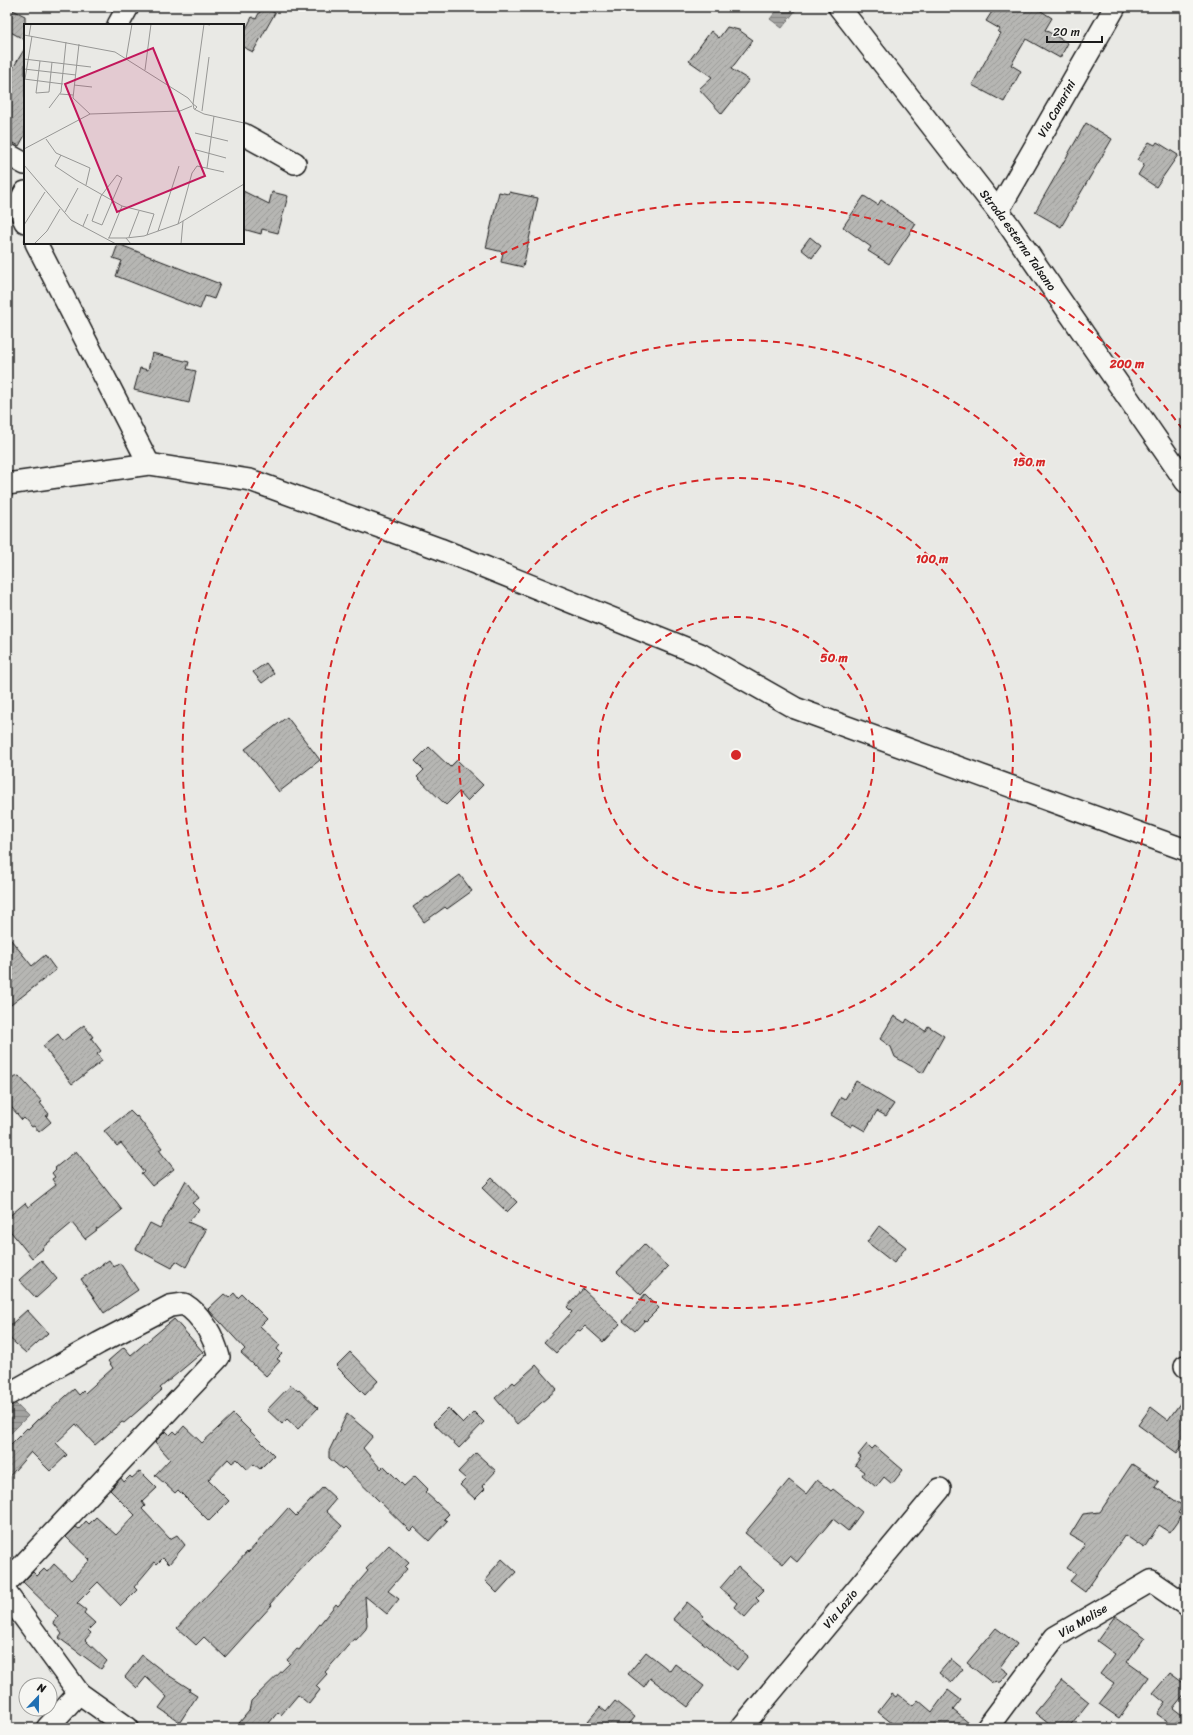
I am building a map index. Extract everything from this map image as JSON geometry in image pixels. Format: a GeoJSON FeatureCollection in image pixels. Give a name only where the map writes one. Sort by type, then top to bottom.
{"type":"FeatureCollection","features":[{"type":"Feature","properties":{"kind":"street"},"geometry":{"type":"LineString","coordinates":[[119,24],[128,7]]}},
{"type":"Feature","properties":{"kind":"street","name":"Strada esterna Talsano"},"geometry":{"type":"LineString","coordinates":[[839,7],[998,211],[1186,482]]}},
{"type":"Feature","properties":{"kind":"street","name":"Via Canarini"},"geometry":{"type":"LineString","coordinates":[[998,211],[1115,7]]}},
{"type":"Feature","properties":{"kind":"street"},"geometry":{"type":"LineString","coordinates":[[244,135],[295,162]]}},
{"type":"Feature","properties":{"kind":"street"},"geometry":{"type":"LineString","coordinates":[[7,154],[24,163]]}},
{"type":"Feature","properties":{"kind":"street"},"geometry":{"type":"LineString","coordinates":[[24,194],[21,214],[24,220]]}},
{"type":"Feature","properties":{"kind":"street"},"geometry":{"type":"LineString","coordinates":[[37,244],[149,464]]}},
{"type":"Feature","properties":{"kind":"street"},"geometry":{"type":"LineString","coordinates":[[7,484],[149,464],[250,480],[440,549],[700,654],[795,708],[1186,850]]}},
{"type":"Feature","properties":{"kind":"street"},"geometry":{"type":"LineString","coordinates":[[7,1395],[106,1339],[170,1306],[184,1304],[194,1310],[215,1342],[219,1357],[7,1582]]}},
{"type":"Feature","properties":{"kind":"street","name":"Via Lazio"},"geometry":{"type":"LineString","coordinates":[[741,1728],[940,1489]]}},
{"type":"Feature","properties":{"kind":"street","name":"Via Molise"},"geometry":{"type":"LineString","coordinates":[[986,1728],[1055,1637],[1151,1581],[1186,1604]]}},
{"type":"Feature","properties":{"kind":"street"},"geometry":{"type":"LineString","coordinates":[[7,1594],[79,1694],[128,1728]]}},
{"type":"Feature","properties":{"kind":"street"},"geometry":{"type":"LineString","coordinates":[[47,1728],[79,1694]]}},
{"type":"Feature","properties":{"kind":"shaded area"},"geometry":{"type":"Polygon","coordinates":[[[780,7],[798,7],[782,28],[770,19],[780,7]]]}},
{"type":"Feature","properties":{"kind":"shaded area"},"geometry":{"type":"Polygon","coordinates":[[[16,1404],[28,1416],[7,1437],[7,1412],[16,1404]]]}},
{"type":"Feature","properties":{"kind":"building"},"geometry":{"type":"Polygon","coordinates":[[[262,7],[275,13],[253,52],[244,48],[244,33],[252,17],[256,19],[262,7]]]}},
{"type":"Feature","properties":{"kind":"building"},"geometry":{"type":"Polygon","coordinates":[[[995,7],[1035,7],[1052,18],[1045,30],[1068,43],[1060,58],[1026,39],[1011,65],[1021,71],[1004,102],[972,85],[1001,33],[998,32],[1000,29],[986,21],[995,7]]]}},
{"type":"Feature","properties":{"kind":"building"},"geometry":{"type":"Polygon","coordinates":[[[13,10],[25,16],[24,39],[7,30],[7,12],[11,14],[13,10]]]}},
{"type":"Feature","properties":{"kind":"building"},"geometry":{"type":"Polygon","coordinates":[[[727,27],[739,30],[753,40],[731,69],[749,80],[722,114],[699,89],[712,77],[689,61],[711,31],[719,38],[727,27]]]}},
{"type":"Feature","properties":{"kind":"building"},"geometry":{"type":"Polygon","coordinates":[[[24,50],[24,137],[19,146],[7,139],[7,78],[24,50]]]}},
{"type":"Feature","properties":{"kind":"building"},"geometry":{"type":"Polygon","coordinates":[[[1086,123],[1112,139],[1061,227],[1035,212],[1086,123]]]}},
{"type":"Feature","properties":{"kind":"building"},"geometry":{"type":"Polygon","coordinates":[[[1149,142],[1155,145],[1157,142],[1178,155],[1156,187],[1138,175],[1144,165],[1137,160],[1149,142]]]}},
{"type":"Feature","properties":{"kind":"building"},"geometry":{"type":"Polygon","coordinates":[[[244,192],[269,204],[272,192],[288,196],[278,233],[262,229],[261,234],[244,229],[244,192]]]}},
{"type":"Feature","properties":{"kind":"building"},"geometry":{"type":"Polygon","coordinates":[[[499,192],[508,194],[509,192],[538,198],[523,267],[501,262],[503,252],[486,248],[499,192]]]}},
{"type":"Feature","properties":{"kind":"building"},"geometry":{"type":"Polygon","coordinates":[[[864,196],[878,205],[881,200],[916,224],[889,264],[868,251],[871,247],[843,227],[864,196]]]}},
{"type":"Feature","properties":{"kind":"building"},"geometry":{"type":"Polygon","coordinates":[[[810,237],[821,246],[812,258],[801,249],[810,237]]]}},
{"type":"Feature","properties":{"kind":"building"},"geometry":{"type":"Polygon","coordinates":[[[118,244],[220,284],[214,299],[205,296],[200,309],[116,276],[122,261],[113,258],[118,244]]]}},
{"type":"Feature","properties":{"kind":"building"},"geometry":{"type":"Polygon","coordinates":[[[152,353],[189,362],[187,369],[196,371],[189,403],[134,390],[140,368],[148,370],[152,353]]]}},
{"type":"Feature","properties":{"kind":"building"},"geometry":{"type":"Polygon","coordinates":[[[266,663],[274,674],[262,683],[253,672],[266,663]]]}},
{"type":"Feature","properties":{"kind":"building"},"geometry":{"type":"Polygon","coordinates":[[[287,717],[320,760],[279,792],[245,749],[287,717]]]}},
{"type":"Feature","properties":{"kind":"building"},"geometry":{"type":"Polygon","coordinates":[[[429,747],[450,767],[457,760],[483,785],[467,801],[459,792],[446,805],[417,777],[424,770],[415,761],[429,747]]]}},
{"type":"Feature","properties":{"kind":"building"},"geometry":{"type":"Polygon","coordinates":[[[460,875],[472,891],[447,909],[445,907],[424,922],[413,907],[460,875]]]}},
{"type":"Feature","properties":{"kind":"building"},"geometry":{"type":"Polygon","coordinates":[[[7,935],[32,966],[45,955],[56,970],[7,1008],[7,935]]]}},
{"type":"Feature","properties":{"kind":"building"},"geometry":{"type":"Polygon","coordinates":[[[894,1016],[905,1023],[907,1019],[925,1031],[928,1026],[944,1036],[923,1073],[895,1057],[891,1047],[880,1039],[894,1016]]]}},
{"type":"Feature","properties":{"kind":"building"},"geometry":{"type":"Polygon","coordinates":[[[84,1025],[93,1037],[91,1038],[101,1051],[97,1054],[102,1061],[72,1084],[43,1046],[58,1034],[63,1041],[84,1025]]]}},
{"type":"Feature","properties":{"kind":"building"},"geometry":{"type":"Polygon","coordinates":[[[19,1076],[42,1102],[40,1103],[49,1114],[46,1116],[51,1122],[39,1132],[24,1118],[22,1120],[7,1102],[7,1080],[19,1076]]]}},
{"type":"Feature","properties":{"kind":"building"},"geometry":{"type":"Polygon","coordinates":[[[856,1081],[894,1104],[886,1116],[877,1111],[865,1131],[853,1124],[851,1127],[831,1115],[841,1097],[845,1099],[856,1081]]]}},
{"type":"Feature","properties":{"kind":"building"},"geometry":{"type":"Polygon","coordinates":[[[130,1111],[136,1117],[137,1116],[162,1148],[159,1150],[174,1169],[152,1186],[141,1173],[144,1172],[121,1143],[117,1146],[104,1131],[130,1111]]]}},
{"type":"Feature","properties":{"kind":"building"},"geometry":{"type":"Polygon","coordinates":[[[76,1151],[122,1210],[98,1229],[96,1228],[97,1230],[85,1239],[72,1223],[32,1258],[7,1227],[7,1218],[25,1203],[28,1207],[56,1185],[52,1179],[55,1177],[52,1173],[56,1169],[55,1168],[76,1151]]]}},
{"type":"Feature","properties":{"kind":"building"},"geometry":{"type":"Polygon","coordinates":[[[492,1178],[517,1202],[507,1212],[482,1188],[492,1178]]]}},
{"type":"Feature","properties":{"kind":"building"},"geometry":{"type":"Polygon","coordinates":[[[186,1180],[199,1198],[192,1203],[199,1210],[188,1222],[206,1230],[186,1267],[176,1261],[172,1268],[136,1249],[150,1223],[160,1228],[186,1180]]]}},
{"type":"Feature","properties":{"kind":"building"},"geometry":{"type":"Polygon","coordinates":[[[879,1226],[906,1247],[894,1263],[867,1242],[879,1226]]]}},
{"type":"Feature","properties":{"kind":"building"},"geometry":{"type":"Polygon","coordinates":[[[644,1244],[668,1267],[641,1295],[617,1272],[644,1244]]]}},
{"type":"Feature","properties":{"kind":"building"},"geometry":{"type":"Polygon","coordinates":[[[41,1260],[57,1279],[36,1298],[19,1280],[41,1260]]]}},
{"type":"Feature","properties":{"kind":"building"},"geometry":{"type":"Polygon","coordinates":[[[109,1260],[114,1267],[120,1263],[138,1290],[104,1313],[81,1279],[109,1260]]]}},
{"type":"Feature","properties":{"kind":"building"},"geometry":{"type":"Polygon","coordinates":[[[583,1289],[620,1324],[603,1342],[585,1326],[580,1331],[578,1330],[556,1353],[544,1342],[572,1312],[567,1307],[583,1289]]]}},
{"type":"Feature","properties":{"kind":"building"},"geometry":{"type":"Polygon","coordinates":[[[234,1293],[238,1298],[242,1294],[267,1319],[260,1326],[280,1345],[277,1349],[282,1354],[277,1359],[280,1361],[266,1376],[241,1353],[245,1349],[208,1309],[224,1294],[229,1298],[234,1293]]]}},
{"type":"Feature","properties":{"kind":"building"},"geometry":{"type":"Polygon","coordinates":[[[645,1294],[659,1308],[635,1331],[623,1321],[645,1294]]]}},
{"type":"Feature","properties":{"kind":"building"},"geometry":{"type":"Polygon","coordinates":[[[27,1310],[48,1333],[26,1353],[7,1336],[7,1328],[27,1310]]]}},
{"type":"Feature","properties":{"kind":"building"},"geometry":{"type":"Polygon","coordinates":[[[174,1319],[203,1352],[160,1388],[162,1390],[124,1423],[122,1422],[95,1445],[76,1424],[56,1443],[67,1455],[50,1471],[31,1452],[7,1479],[7,1448],[27,1428],[28,1429],[38,1419],[39,1420],[74,1389],[79,1395],[83,1391],[85,1393],[113,1368],[108,1361],[124,1347],[131,1355],[174,1319]]]}},
{"type":"Feature","properties":{"kind":"building"},"geometry":{"type":"Polygon","coordinates":[[[350,1352],[378,1381],[365,1395],[336,1366],[350,1352]]]}},
{"type":"Feature","properties":{"kind":"building"},"geometry":{"type":"Polygon","coordinates":[[[536,1365],[557,1389],[517,1424],[495,1398],[513,1382],[515,1384],[536,1365]]]}},
{"type":"Feature","properties":{"kind":"building"},"geometry":{"type":"Polygon","coordinates":[[[291,1385],[298,1391],[299,1390],[318,1408],[298,1429],[287,1419],[282,1424],[267,1410],[291,1385]]]}},
{"type":"Feature","properties":{"kind":"building"},"geometry":{"type":"Polygon","coordinates":[[[1186,1395],[1186,1440],[1177,1453],[1138,1425],[1151,1407],[1168,1420],[1186,1395]]]}},
{"type":"Feature","properties":{"kind":"building"},"geometry":{"type":"Polygon","coordinates":[[[448,1408],[463,1423],[474,1412],[484,1422],[459,1448],[433,1423],[448,1408]]]}},
{"type":"Feature","properties":{"kind":"building"},"geometry":{"type":"Polygon","coordinates":[[[233,1414],[274,1455],[260,1469],[254,1464],[248,1470],[237,1459],[232,1463],[228,1459],[208,1480],[229,1501],[209,1521],[178,1490],[175,1493],[155,1475],[170,1459],[155,1442],[166,1431],[170,1435],[174,1431],[177,1434],[184,1426],[202,1443],[233,1414]]]}},
{"type":"Feature","properties":{"kind":"building"},"geometry":{"type":"Polygon","coordinates":[[[347,1414],[373,1436],[363,1448],[381,1469],[384,1466],[404,1486],[415,1476],[428,1489],[425,1492],[449,1514],[444,1519],[447,1521],[429,1541],[414,1527],[410,1531],[344,1467],[342,1469],[329,1458],[329,1451],[347,1414]]]}},
{"type":"Feature","properties":{"kind":"building"},"geometry":{"type":"Polygon","coordinates":[[[867,1444],[872,1449],[875,1446],[903,1470],[892,1484],[884,1477],[876,1487],[862,1475],[864,1472],[855,1465],[861,1457],[858,1455],[867,1444]]]}},
{"type":"Feature","properties":{"kind":"building"},"geometry":{"type":"Polygon","coordinates":[[[476,1453],[496,1471],[482,1486],[485,1489],[475,1499],[460,1485],[466,1479],[458,1472],[476,1453]]]}},
{"type":"Feature","properties":{"kind":"building"},"geometry":{"type":"Polygon","coordinates":[[[1132,1464],[1159,1482],[1155,1487],[1183,1506],[1178,1513],[1182,1515],[1170,1532],[1159,1525],[1144,1548],[1125,1535],[1085,1592],[1070,1581],[1076,1574],[1067,1568],[1085,1544],[1070,1535],[1083,1514],[1100,1512],[1132,1464]]]}},
{"type":"Feature","properties":{"kind":"building"},"geometry":{"type":"Polygon","coordinates":[[[140,1471],[157,1488],[142,1502],[145,1506],[142,1509],[170,1539],[177,1535],[185,1545],[169,1564],[163,1558],[157,1564],[155,1562],[134,1587],[137,1590],[121,1606],[98,1582],[77,1603],[86,1610],[84,1613],[95,1623],[88,1630],[91,1633],[85,1640],[107,1661],[101,1669],[59,1638],[62,1634],[53,1622],[58,1616],[23,1582],[33,1572],[37,1576],[44,1569],[47,1572],[54,1564],[71,1580],[90,1560],[66,1537],[76,1527],[79,1529],[86,1521],[89,1524],[96,1517],[116,1535],[135,1515],[110,1490],[121,1478],[124,1482],[130,1476],[132,1478],[140,1471]]]}},
{"type":"Feature","properties":{"kind":"building"},"geometry":{"type":"Polygon","coordinates":[[[789,1480],[806,1494],[817,1480],[831,1491],[833,1489],[862,1512],[848,1531],[833,1519],[797,1562],[790,1556],[783,1564],[745,1533],[789,1480]]]}},
{"type":"Feature","properties":{"kind":"building"},"geometry":{"type":"Polygon","coordinates":[[[323,1487],[336,1499],[326,1511],[342,1526],[292,1579],[270,1604],[272,1605],[225,1657],[204,1637],[196,1645],[177,1628],[288,1508],[296,1516],[323,1487]]]}},
{"type":"Feature","properties":{"kind":"building"},"geometry":{"type":"Polygon","coordinates":[[[389,1545],[409,1563],[405,1567],[407,1569],[388,1591],[399,1599],[387,1614],[365,1596],[367,1625],[365,1630],[356,1640],[354,1639],[325,1672],[327,1674],[316,1686],[320,1690],[309,1704],[298,1695],[281,1715],[278,1712],[265,1728],[235,1728],[249,1711],[251,1701],[290,1663],[287,1660],[297,1649],[299,1650],[336,1604],[338,1606],[368,1571],[366,1569],[389,1545]]]}},
{"type":"Feature","properties":{"kind":"building"},"geometry":{"type":"Polygon","coordinates":[[[502,1559],[516,1572],[497,1593],[485,1581],[502,1559]]]}},
{"type":"Feature","properties":{"kind":"building"},"geometry":{"type":"Polygon","coordinates":[[[738,1567],[764,1590],[756,1598],[759,1601],[745,1617],[734,1607],[737,1603],[720,1588],[738,1567]]]}},
{"type":"Feature","properties":{"kind":"building"},"geometry":{"type":"Polygon","coordinates":[[[687,1602],[704,1616],[702,1618],[748,1656],[737,1670],[673,1619],[687,1602]]]}},
{"type":"Feature","properties":{"kind":"building"},"geometry":{"type":"Polygon","coordinates":[[[1115,1616],[1145,1637],[1127,1662],[1148,1677],[1119,1718],[1099,1704],[1114,1684],[1100,1674],[1115,1654],[1097,1641],[1115,1616]]]}},
{"type":"Feature","properties":{"kind":"building"},"geometry":{"type":"Polygon","coordinates":[[[996,1628],[1017,1644],[1000,1667],[1008,1673],[1000,1682],[992,1683],[967,1663],[996,1628]]]}},
{"type":"Feature","properties":{"kind":"building"},"geometry":{"type":"Polygon","coordinates":[[[646,1652],[670,1671],[675,1664],[704,1686],[688,1707],[650,1678],[644,1687],[628,1674],[646,1652]]]}},
{"type":"Feature","properties":{"kind":"building"},"geometry":{"type":"Polygon","coordinates":[[[142,1655],[165,1673],[190,1689],[189,1691],[197,1696],[180,1722],[159,1708],[167,1697],[146,1677],[137,1688],[125,1677],[142,1655]]]}},
{"type":"Feature","properties":{"kind":"building"},"geometry":{"type":"Polygon","coordinates":[[[951,1659],[963,1669],[951,1683],[939,1673],[951,1659]]]}},
{"type":"Feature","properties":{"kind":"building"},"geometry":{"type":"Polygon","coordinates":[[[1170,1673],[1186,1685],[1186,1692],[1173,1708],[1186,1718],[1186,1728],[1177,1728],[1157,1714],[1165,1703],[1153,1693],[1170,1673]]]}},
{"type":"Feature","properties":{"kind":"building"},"geometry":{"type":"Polygon","coordinates":[[[1062,1680],[1089,1702],[1068,1728],[1054,1728],[1035,1713],[1062,1680]]]}},
{"type":"Feature","properties":{"kind":"building"},"geometry":{"type":"Polygon","coordinates":[[[948,1690],[961,1700],[953,1710],[975,1728],[898,1728],[878,1712],[892,1694],[896,1697],[898,1694],[913,1706],[918,1700],[932,1712],[948,1690]]]}},
{"type":"Feature","properties":{"kind":"building"},"geometry":{"type":"Polygon","coordinates":[[[615,1701],[635,1717],[626,1728],[598,1728],[588,1721],[600,1707],[606,1712],[615,1701]]]}}]}
